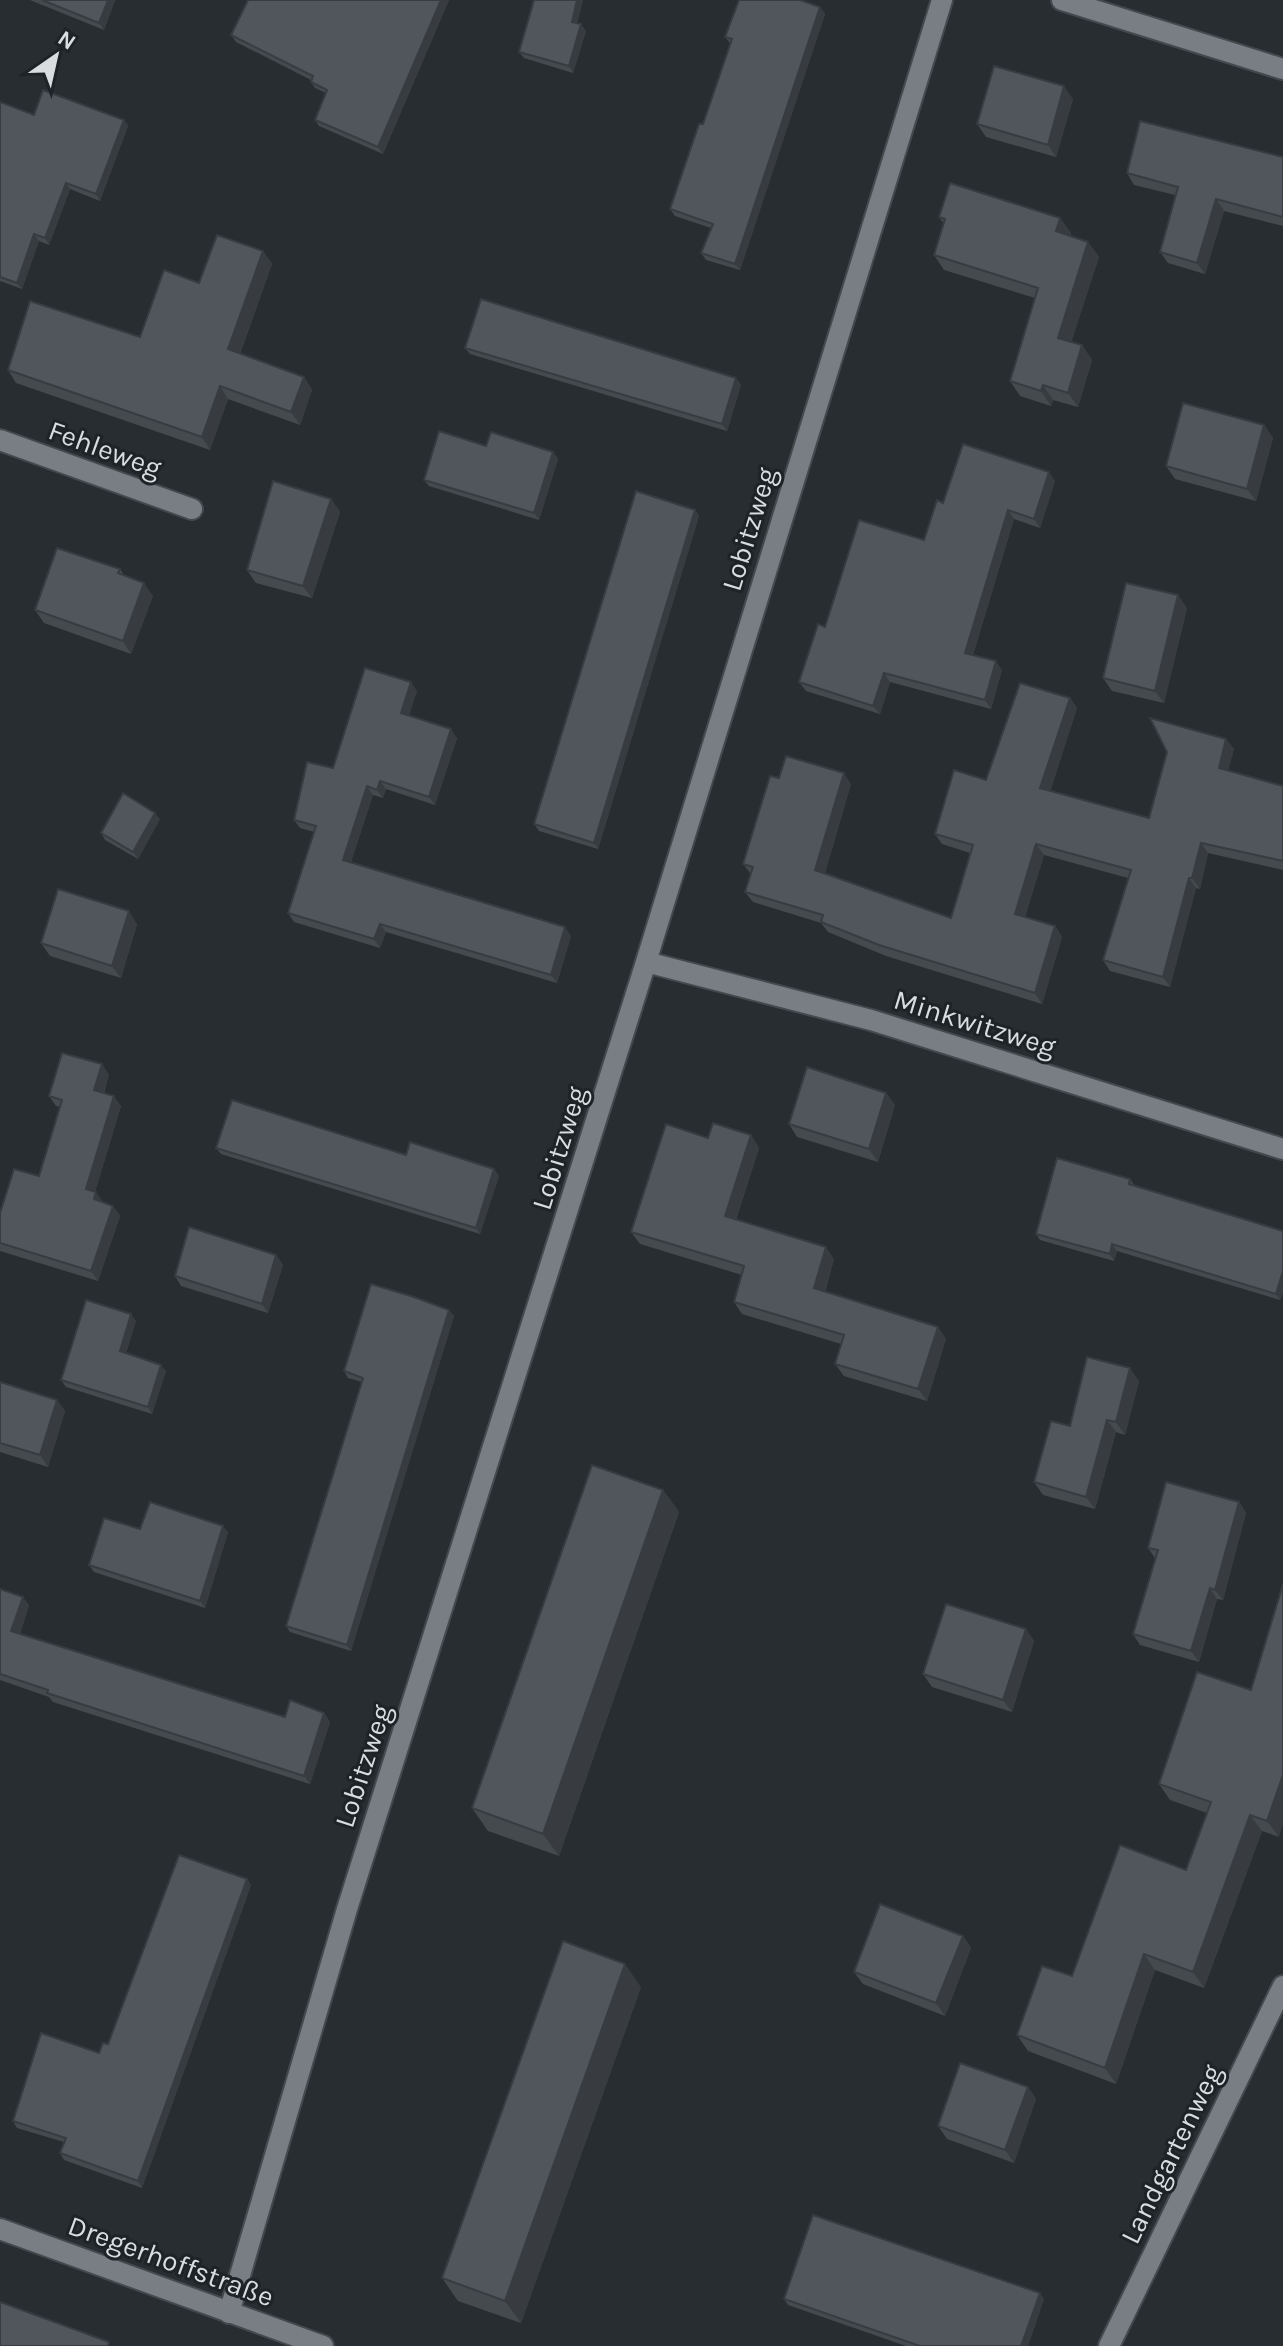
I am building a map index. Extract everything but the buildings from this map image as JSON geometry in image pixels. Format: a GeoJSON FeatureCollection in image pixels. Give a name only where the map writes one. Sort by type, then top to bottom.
{"type":"FeatureCollection","features":[{"type":"Feature","properties":{"kind":"street","name":"Lobitzweg"},"geometry":{"type":"LineString","coordinates":[[229,2313],[347,1909],[646,962],[942,0]]}},
{"type":"Feature","properties":{"kind":"street"},"geometry":{"type":"LineString","coordinates":[[1062,0],[1283,69]]}},
{"type":"Feature","properties":{"kind":"street","name":"Fehleweg"},"geometry":{"type":"LineString","coordinates":[[0,440],[192,509]]}},
{"type":"Feature","properties":{"kind":"street","name":"Minkwitzweg"},"geometry":{"type":"LineString","coordinates":[[646,962],[871,1020],[1283,1149]]}},
{"type":"Feature","properties":{"kind":"street","name":"Landgartenweg"},"geometry":{"type":"LineString","coordinates":[[1109,2346],[1283,1986]]}},
{"type":"Feature","properties":{"kind":"street","name":"Dregerhoffstraße"},"geometry":{"type":"LineString","coordinates":[[0,2229],[323,2346]]}}]}
